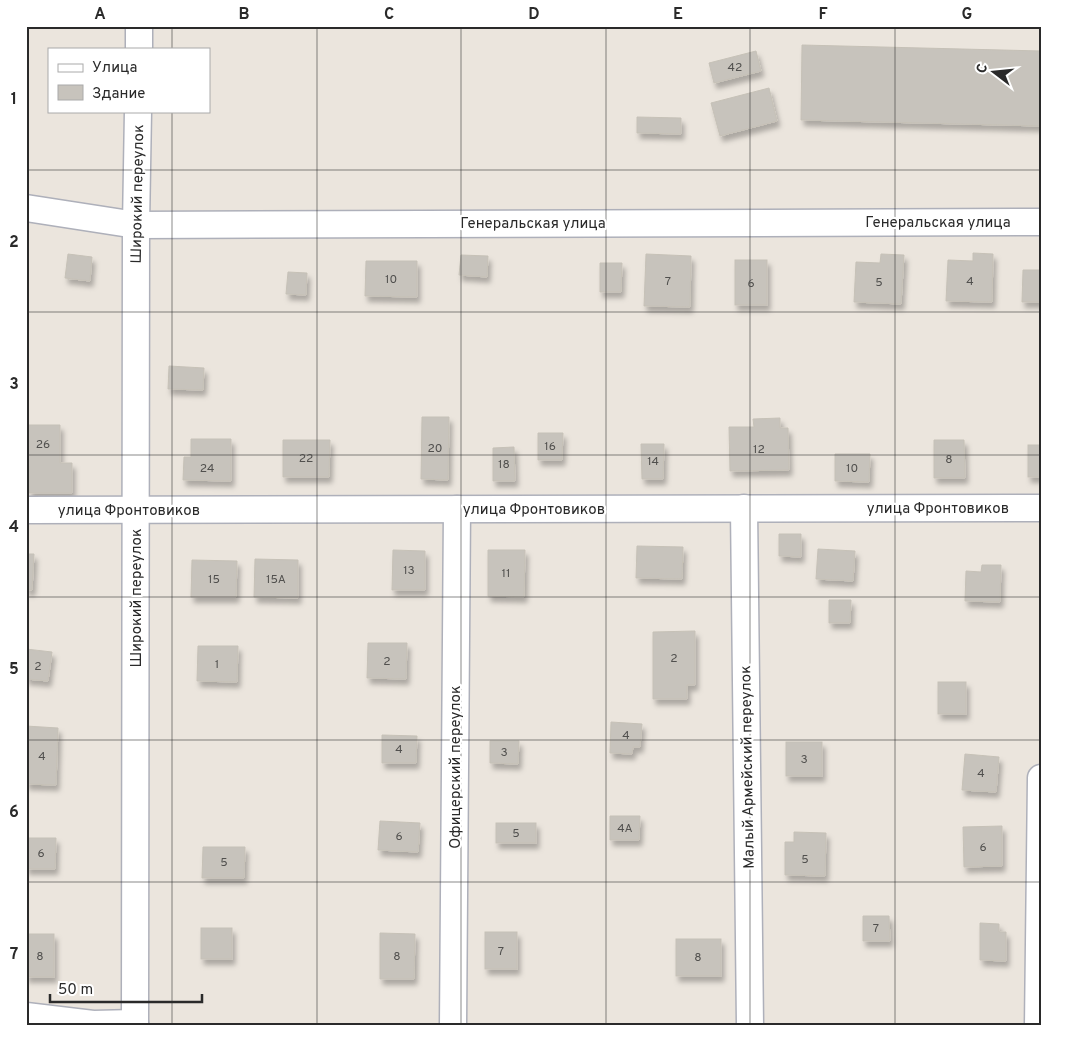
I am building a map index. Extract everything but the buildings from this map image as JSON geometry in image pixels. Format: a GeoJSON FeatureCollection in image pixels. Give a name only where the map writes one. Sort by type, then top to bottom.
{"type":"FeatureCollection","features":[{"type":"Feature","properties":{"kind":"street"},"geometry":{"type":"LineString","coordinates":[[139,48],[140,26]]}},
{"type":"Feature","properties":{"kind":"street","name":"Широкий переулок"},"geometry":{"type":"LineString","coordinates":[[134,1024],[138,112]]}},
{"type":"Feature","properties":{"kind":"street","name":"Генеральская улица"},"geometry":{"type":"LineString","coordinates":[[26,208],[136,225],[1041,222]]}},
{"type":"Feature","properties":{"kind":"street","name":"Малый Армейский переулок"},"geometry":{"type":"LineString","coordinates":[[744,508],[750,1026]]}},
{"type":"Feature","properties":{"kind":"street","name":"улица Фронтовиков"},"geometry":{"type":"LineString","coordinates":[[26,510],[1041,508]]}},
{"type":"Feature","properties":{"kind":"street","name":"Офицерский переулок"},"geometry":{"type":"LineString","coordinates":[[453,1026],[457,509]]}},
{"type":"Feature","properties":{"kind":"street"},"geometry":{"type":"LineString","coordinates":[[1038,1026],[1041,778]]}},
{"type":"Feature","properties":{"kind":"street"},"geometry":{"type":"LineString","coordinates":[[26,1016],[93,1024],[134,1024]]}}]}
